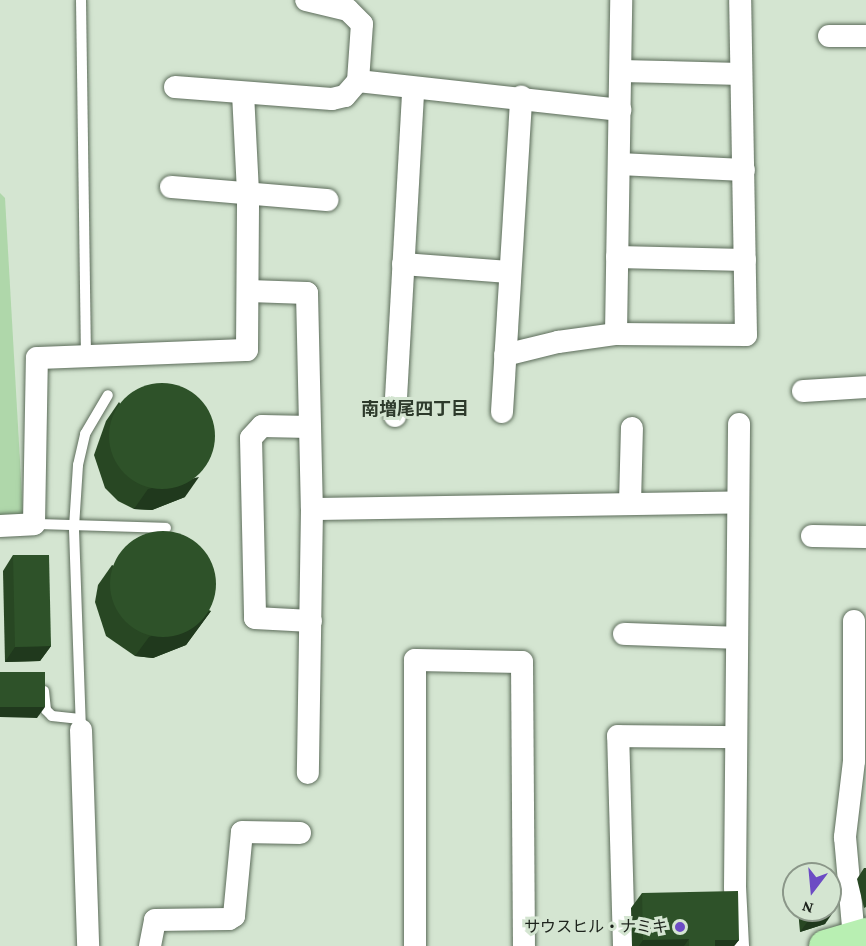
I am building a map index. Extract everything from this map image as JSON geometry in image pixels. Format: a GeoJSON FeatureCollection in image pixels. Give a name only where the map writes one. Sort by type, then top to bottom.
{"type":"FeatureCollection","features":[{"type":"Feature","properties":{"kind":"street"},"geometry":{"type":"LineString","coordinates":[[616,334],[621,0]]}},
{"type":"Feature","properties":{"kind":"street"},"geometry":{"type":"LineString","coordinates":[[505,355],[558,342],[616,334],[746,335],[740,0]]}},
{"type":"Feature","properties":{"kind":"street"},"geometry":{"type":"LineString","coordinates":[[175,87],[332,99],[345,96],[358,81],[362,24],[348,10],[312,1]]}},
{"type":"Feature","properties":{"kind":"street"},"geometry":{"type":"LineString","coordinates":[[829,36],[866,36]]}},
{"type":"Feature","properties":{"kind":"street"},"geometry":{"type":"LineString","coordinates":[[621,70],[741,74]]}},
{"type":"Feature","properties":{"kind":"street"},"geometry":{"type":"LineString","coordinates":[[358,81],[413,89],[521,98],[620,110]]}},
{"type":"Feature","properties":{"kind":"street"},"geometry":{"type":"LineString","coordinates":[[395,416],[413,89]]}},
{"type":"Feature","properties":{"kind":"street"},"geometry":{"type":"LineString","coordinates":[[0,526],[34,524],[37,358],[86,354],[248,350],[249,192],[243,93]]}},
{"type":"Feature","properties":{"kind":"street"},"geometry":{"type":"LineString","coordinates":[[502,412],[521,98]]}},
{"type":"Feature","properties":{"kind":"street"},"geometry":{"type":"LineString","coordinates":[[619,164],[744,170]]}},
{"type":"Feature","properties":{"kind":"street"},"geometry":{"type":"LineString","coordinates":[[171,187],[327,200]]}},
{"type":"Feature","properties":{"kind":"street"},"geometry":{"type":"LineString","coordinates":[[617,257],[745,260]]}},
{"type":"Feature","properties":{"kind":"street"},"geometry":{"type":"LineString","coordinates":[[403,264],[509,272]]}},
{"type":"Feature","properties":{"kind":"street"},"geometry":{"type":"LineString","coordinates":[[249,291],[307,293],[312,509],[308,773]]}},
{"type":"Feature","properties":{"kind":"street"},"geometry":{"type":"LineString","coordinates":[[803,391],[866,387]]}},
{"type":"Feature","properties":{"kind":"street"},"geometry":{"type":"LineString","coordinates":[[738,946],[736,737],[739,424]]}},
{"type":"Feature","properties":{"kind":"street"},"geometry":{"type":"LineString","coordinates":[[310,427],[262,426],[251,438],[255,618],[310,621]]}},
{"type":"Feature","properties":{"kind":"street"},"geometry":{"type":"LineString","coordinates":[[630,503],[632,428]]}},
{"type":"Feature","properties":{"kind":"street"},"geometry":{"type":"LineString","coordinates":[[312,509],[738,501]]}},
{"type":"Feature","properties":{"kind":"street"},"geometry":{"type":"LineString","coordinates":[[812,536],[866,537]]}},
{"type":"Feature","properties":{"kind":"street"},"geometry":{"type":"LineString","coordinates":[[848,939],[845,837],[854,761],[854,621]]}},
{"type":"Feature","properties":{"kind":"street"},"geometry":{"type":"LineString","coordinates":[[624,634],[737,638]]}},
{"type":"Feature","properties":{"kind":"street"},"geometry":{"type":"LineString","coordinates":[[415,946],[415,660],[522,662],[524,946]]}},
{"type":"Feature","properties":{"kind":"street"},"geometry":{"type":"LineString","coordinates":[[81,724],[88,946]]}},
{"type":"Feature","properties":{"kind":"street"},"geometry":{"type":"LineString","coordinates":[[624,946],[618,736],[736,737]]}},
{"type":"Feature","properties":{"kind":"street"},"geometry":{"type":"LineString","coordinates":[[150,946],[155,920],[229,919],[234,916],[242,832],[300,833]]}},
{"type":"Feature","properties":{"kind":"lane"},"geometry":{"type":"LineString","coordinates":[[81,0],[86,354]]}},
{"type":"Feature","properties":{"kind":"lane"},"geometry":{"type":"LineString","coordinates":[[44,682],[46,710],[60,718],[81,724],[74,527],[80,449],[108,395]]}},
{"type":"Feature","properties":{"kind":"lane"},"geometry":{"type":"LineString","coordinates":[[34,524],[166,528]]}},
{"type":"Feature","properties":{"kind":"green space"},"geometry":{"type":"Polygon","coordinates":[[[0,193],[5,198],[23,514],[0,515],[0,193]]]}},
{"type":"Feature","properties":{"kind":"building"},"geometry":{"type":"Polygon","coordinates":[[[162,383],[182,387],[200,398],[211,416],[215,436],[211,456],[200,474],[182,485],[162,489],[142,485],[124,474],[113,456],[109,436],[113,416],[124,398],[142,387],[162,383]]]}},
{"type":"Feature","properties":{"kind":"building"},"geometry":{"type":"Polygon","coordinates":[[[163,531],[183,535],[201,546],[212,564],[216,584],[212,604],[201,622],[183,633],[163,637],[143,633],[125,622],[114,604],[110,584],[114,564],[125,546],[143,535],[163,531]]]}},
{"type":"Feature","properties":{"kind":"building"},"geometry":{"type":"Polygon","coordinates":[[[13,555],[49,555],[51,646],[15,647],[13,555]]]}},
{"type":"Feature","properties":{"kind":"building"},"geometry":{"type":"Polygon","coordinates":[[[0,672],[45,672],[45,707],[0,707],[0,672]]]}},
{"type":"Feature","properties":{"kind":"building","name":"サウスヒル・ナミキ"},"geometry":{"type":"Polygon","coordinates":[[[738,891],[739,940],[715,940],[715,946],[689,946],[689,939],[643,940],[642,893],[738,891]]]}},
{"type":"Feature","properties":{"kind":"place","name":"サウスヒル・ナミキ"},"geometry":{"type":"Point","coordinates":[680,927]}},
{"type":"Feature","properties":{"kind":"district","name":"南増尾四丁目"},"geometry":{"type":"Point","coordinates":[415,409]}}]}
